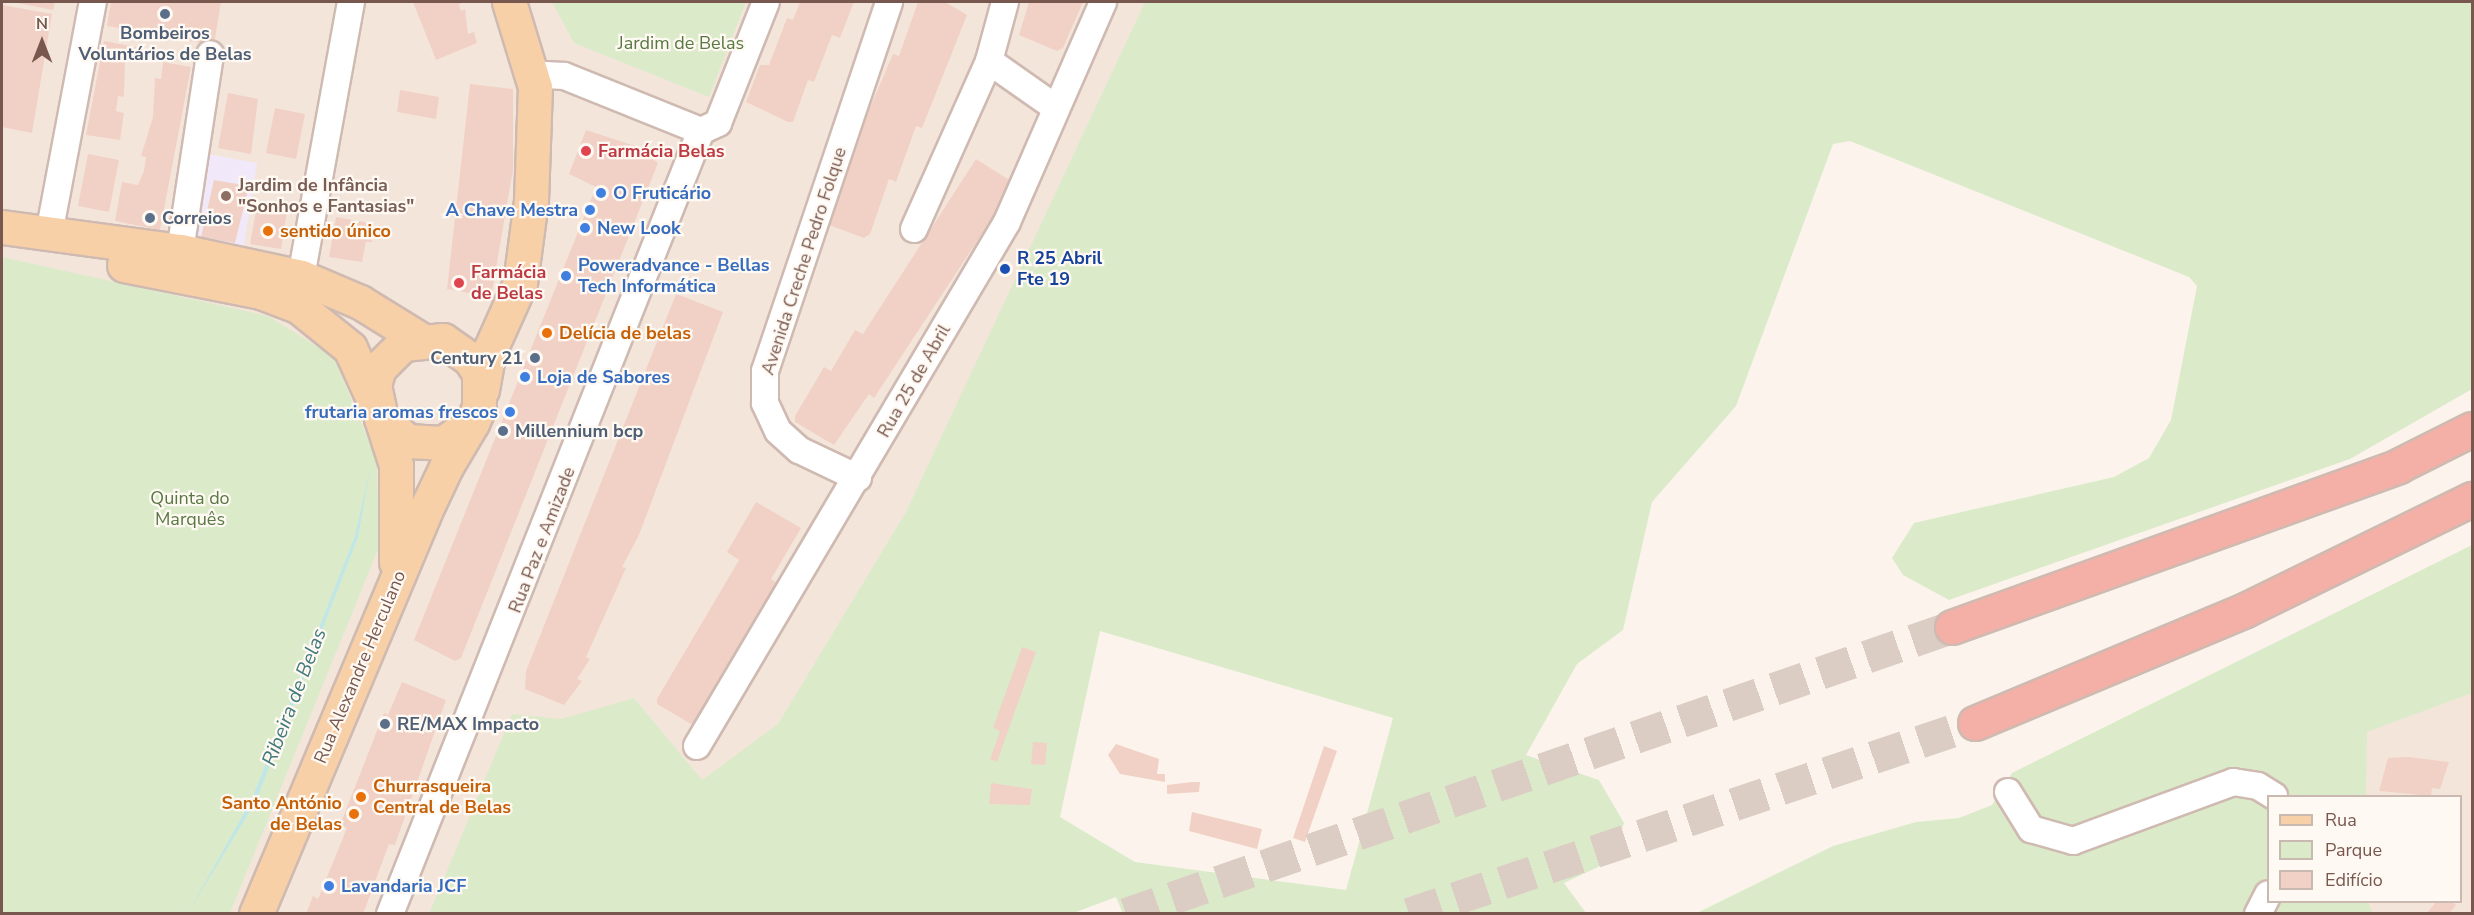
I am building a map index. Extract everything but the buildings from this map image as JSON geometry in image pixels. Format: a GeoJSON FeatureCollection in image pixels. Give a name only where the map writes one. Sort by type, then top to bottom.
{"type":"FeatureCollection","features":[{"type":"Feature","properties":{"kind":"highway"},"geometry":{"type":"LineString","coordinates":[[1952,627],[2398,466],[2472,429]]}},
{"type":"Feature","properties":{"kind":"highway"},"geometry":{"type":"LineString","coordinates":[[1975,723],[2245,610],[2430,522],[2472,499]]}},
{"type":"Feature","properties":{"kind":"main road","name":"Rua Alexandre Herculano"},"geometry":{"type":"LineString","coordinates":[[256,914],[395,585],[472,423],[499,328],[511,309],[526,254],[535,105],[531,74],[509,2]]}},
{"type":"Feature","properties":{"kind":"main road"},"geometry":{"type":"LineString","coordinates":[[2,227],[180,251],[300,277],[360,302],[470,359],[482,390]]}},
{"type":"Feature","properties":{"kind":"main road"},"geometry":{"type":"LineString","coordinates":[[2,240],[261,292],[298,306],[350,348],[363,366],[396,465],[399,495],[395,585]]}},
{"type":"Feature","properties":{"kind":"main road"},"geometry":{"type":"LineString","coordinates":[[472,423],[459,436],[425,446],[400,437],[378,410],[379,368],[403,344],[499,328]]}},
{"type":"Feature","properties":{"kind":"street"},"geometry":{"type":"LineString","coordinates":[[49,234],[93,2]]}},
{"type":"Feature","properties":{"kind":"street"},"geometry":{"type":"LineString","coordinates":[[300,277],[351,2]]}},
{"type":"Feature","properties":{"kind":"street"},"geometry":{"type":"LineString","coordinates":[[531,74],[564,76],[701,131],[718,123],[766,2]]}},
{"type":"Feature","properties":{"kind":"street","name":"Avenida Creche Pedro Folque"},"geometry":{"type":"LineString","coordinates":[[858,478],[799,450],[778,431],[765,402],[765,371],[889,2]]}},
{"type":"Feature","properties":{"kind":"street"},"geometry":{"type":"LineString","coordinates":[[914,229],[989,61],[1005,2]]}},
{"type":"Feature","properties":{"kind":"street","name":"Rua 25 de Abril"},"geometry":{"type":"LineString","coordinates":[[697,746],[858,478],[1007,222],[1103,2]]}},
{"type":"Feature","properties":{"kind":"street"},"geometry":{"type":"LineString","coordinates":[[180,251],[210,54]]}},
{"type":"Feature","properties":{"kind":"street"},"geometry":{"type":"LineString","coordinates":[[989,61],[1056,108]]}},
{"type":"Feature","properties":{"kind":"street","name":"Rua Paz e Amizade"},"geometry":{"type":"LineString","coordinates":[[390,914],[701,131]]}},
{"type":"Feature","properties":{"kind":"street"},"geometry":{"type":"LineString","coordinates":[[2008,792],[2031,829],[2073,841],[2233,782],[2258,786],[2272,795]]}},
{"type":"Feature","properties":{"kind":"street"},"geometry":{"type":"LineString","coordinates":[[2258,914],[2267,896]]}},
{"type":"Feature","properties":{"kind":"shaded area"},"geometry":{"type":"Polygon","coordinates":[[[2,2],[1242,2],[769,913],[84,913],[2,660],[2,2]]]}},
{"type":"Feature","properties":{"kind":"shaded area","name":"Jardim de Infância \"Sonhos e Fantasias\""},"geometry":{"type":"Polygon","coordinates":[[[207,154],[257,163],[243,251],[208,245],[194,229],[207,154]]]}},
{"type":"Feature","properties":{"kind":"shaded area"},"geometry":{"type":"Polygon","coordinates":[[[2472,568],[2472,913],[2296,914],[2298,903],[2462,903],[2462,795],[2313,795],[2472,568]]]}},
{"type":"Feature","properties":{"kind":"green space","name":"Jardim de Belas"},"geometry":{"type":"Polygon","coordinates":[[[552,2],[746,2],[709,97],[574,43],[552,2]]]}},
{"type":"Feature","properties":{"kind":"green space"},"geometry":{"type":"Polygon","coordinates":[[[1145,2],[2472,2],[2472,389],[2350,459],[1949,600],[1903,575],[1892,558],[1914,523],[2114,477],[2149,458],[2171,420],[2197,286],[2189,277],[1850,141],[1833,144],[1736,406],[1652,502],[1623,630],[1577,664],[1526,755],[1599,780],[1624,823],[1613,860],[1564,883],[1586,913],[1123,914],[1116,897],[1071,914],[429,914],[512,714],[561,719],[634,698],[702,780],[778,724],[906,512],[1145,2]],[[1100,631],[1060,817],[1135,862],[1346,890],[1393,718],[1100,631]]]}},
{"type":"Feature","properties":{"kind":"green space","name":"Quinta do Marquês"},"geometry":{"type":"Polygon","coordinates":[[[2,257],[268,316],[333,356],[377,460],[379,547],[230,913],[2,914],[2,257]]]}},
{"type":"Feature","properties":{"kind":"green space"},"geometry":{"type":"Polygon","coordinates":[[[2472,545],[2472,693],[2367,732],[2366,795],[2267,795],[2267,903],[2368,903],[2373,913],[1695,914],[1833,846],[1916,822],[1959,818],[1992,805],[2012,773],[2472,545]]]}},
{"type":"Feature","properties":{"kind":"water","name":"Ribeira de Belas"},"geometry":{"type":"Polygon","coordinates":[[[370,469],[358,537],[256,801],[188,913],[252,799],[355,536],[370,469]]]}},
{"type":"Feature","properties":{"kind":"tunnel"},"geometry":{"type":"LineString","coordinates":[[1126,914],[1952,627]]}},
{"type":"Feature","properties":{"kind":"tunnel"},"geometry":{"type":"LineString","coordinates":[[1409,914],[1975,723]]}},
{"type":"Feature","properties":{"kind":"place","name":"Bombeiros Voluntários de Belas"},"geometry":{"type":"Point","coordinates":[165,14]}},
{"type":"Feature","properties":{"kind":"place","name":"Farmácia Belas"},"geometry":{"type":"Point","coordinates":[586,151]}},
{"type":"Feature","properties":{"kind":"place","name":"O Fruticário"},"geometry":{"type":"Point","coordinates":[601,193]}},
{"type":"Feature","properties":{"kind":"place","name":"Jardim de Infância \"Sonhos e Fantasias\""},"geometry":{"type":"Point","coordinates":[226,196]}},
{"type":"Feature","properties":{"kind":"place","name":"A Chave Mestra"},"geometry":{"type":"Point","coordinates":[590,210]}},
{"type":"Feature","properties":{"kind":"place","name":"Correios"},"geometry":{"type":"Point","coordinates":[150,218]}},
{"type":"Feature","properties":{"kind":"place","name":"New Look"},"geometry":{"type":"Point","coordinates":[585,228]}},
{"type":"Feature","properties":{"kind":"place","name":"sentido único"},"geometry":{"type":"Point","coordinates":[268,231]}},
{"type":"Feature","properties":{"kind":"place","name":"R 25 Abril Fte 19"},"geometry":{"type":"Point","coordinates":[1005,269]}},
{"type":"Feature","properties":{"kind":"place","name":"Poweradvance - Bellas Tech Informática"},"geometry":{"type":"Point","coordinates":[566,276]}},
{"type":"Feature","properties":{"kind":"place","name":"Farmácia de Belas"},"geometry":{"type":"Point","coordinates":[459,283]}},
{"type":"Feature","properties":{"kind":"place","name":"Delícia de belas"},"geometry":{"type":"Point","coordinates":[547,333]}},
{"type":"Feature","properties":{"kind":"place","name":"Century 21"},"geometry":{"type":"Point","coordinates":[535,358]}},
{"type":"Feature","properties":{"kind":"place","name":"Loja de Sabores"},"geometry":{"type":"Point","coordinates":[525,377]}},
{"type":"Feature","properties":{"kind":"place","name":"frutaria aromas frescos"},"geometry":{"type":"Point","coordinates":[510,412]}},
{"type":"Feature","properties":{"kind":"place","name":"Millennium bcp"},"geometry":{"type":"Point","coordinates":[503,431]}},
{"type":"Feature","properties":{"kind":"place","name":"RE/MAX Impacto"},"geometry":{"type":"Point","coordinates":[385,724]}},
{"type":"Feature","properties":{"kind":"place","name":"Churrasqueira Central de Belas"},"geometry":{"type":"Point","coordinates":[361,797]}},
{"type":"Feature","properties":{"kind":"place","name":"Santo António de Belas"},"geometry":{"type":"Point","coordinates":[354,814]}},
{"type":"Feature","properties":{"kind":"place","name":"Lavandaria JCF"},"geometry":{"type":"Point","coordinates":[329,886]}}]}
